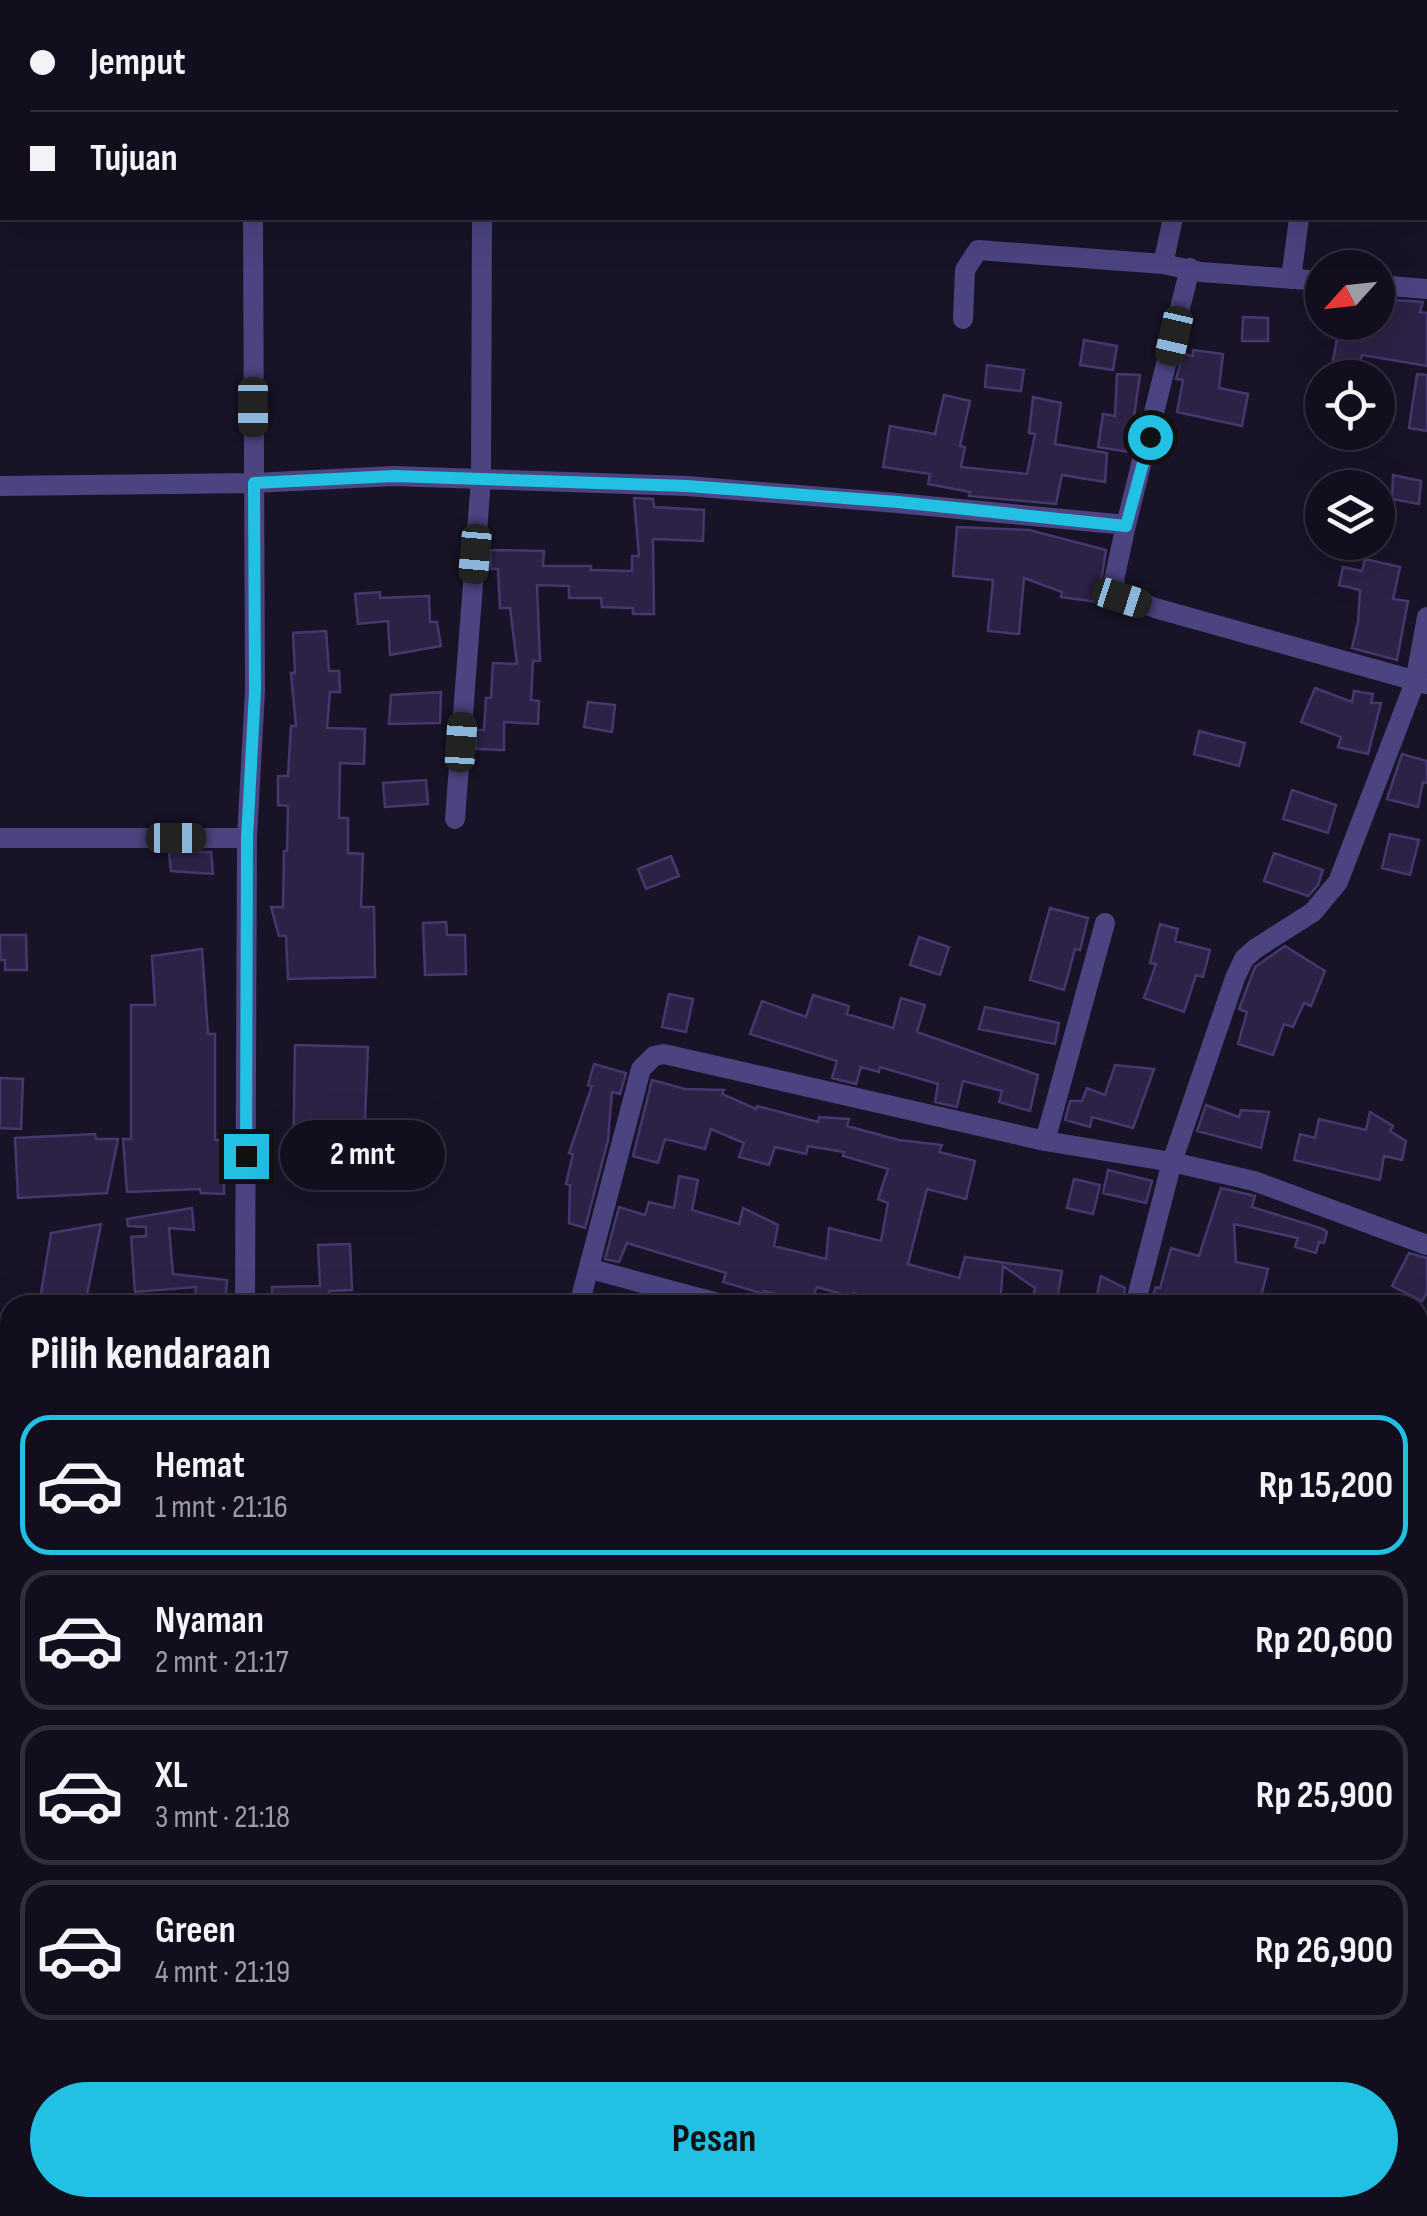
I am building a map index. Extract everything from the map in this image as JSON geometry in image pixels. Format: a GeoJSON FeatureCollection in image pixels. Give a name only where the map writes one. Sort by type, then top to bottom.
{"type":"FeatureCollection","features":[{"type":"Feature","properties":{"kind":"street"},"geometry":{"type":"LineString","coordinates":[[245,1295],[247,838],[255,691],[253,220]]}},
{"type":"Feature","properties":{"kind":"street"},"geometry":{"type":"LineString","coordinates":[[455,819],[481,480],[482,220]]}},
{"type":"Feature","properties":{"kind":"street"},"geometry":{"type":"LineString","coordinates":[[1163,264],[1173,220]]}},
{"type":"Feature","properties":{"kind":"street"},"geometry":{"type":"LineString","coordinates":[[1291,279],[1299,220]]}},
{"type":"Feature","properties":{"kind":"street"},"geometry":{"type":"LineString","coordinates":[[963,318],[965,270],[978,250],[1305,280]]}},
{"type":"Feature","properties":{"kind":"street"},"geometry":{"type":"LineString","coordinates":[[1190,268],[1126,526],[1114,580],[1117,593],[1122,598],[1421,683]]}},
{"type":"Feature","properties":{"kind":"street"},"geometry":{"type":"LineString","coordinates":[[1395,286],[1427,289]]}},
{"type":"Feature","properties":{"kind":"street"},"geometry":{"type":"LineString","coordinates":[[0,486],[254,483],[394,476],[687,486],[898,502],[1126,526]]}},
{"type":"Feature","properties":{"kind":"street"},"geometry":{"type":"LineString","coordinates":[[1138,1295],[1172,1162],[1235,978],[1244,959],[1313,912],[1338,882],[1421,683],[1427,617]]}},
{"type":"Feature","properties":{"kind":"street"},"geometry":{"type":"LineString","coordinates":[[0,838],[247,838]]}},
{"type":"Feature","properties":{"kind":"street"},"geometry":{"type":"LineString","coordinates":[[1045,1141],[1106,923]]}},
{"type":"Feature","properties":{"kind":"street"},"geometry":{"type":"LineString","coordinates":[[581,1295],[642,1068],[654,1056],[664,1054],[1045,1141],[1172,1162],[1254,1181],[1427,1245]]}},
{"type":"Feature","properties":{"kind":"street"},"geometry":{"type":"LineString","coordinates":[[590,1269],[688,1295]]}},
{"type":"Feature","properties":{"kind":"building"},"geometry":{"type":"Polygon","coordinates":[[[1395,300],[1423,302],[1420,312],[1427,313],[1427,366],[1362,355],[1361,360],[1333,360],[1337,340],[1395,340],[1395,300]]]}},
{"type":"Feature","properties":{"kind":"building"},"geometry":{"type":"Polygon","coordinates":[[[1243,317],[1268,318],[1268,341],[1242,341],[1243,317]]]}},
{"type":"Feature","properties":{"kind":"building"},"geometry":{"type":"Polygon","coordinates":[[[1084,340],[1117,346],[1113,370],[1080,365],[1084,340]]]}},
{"type":"Feature","properties":{"kind":"building"},"geometry":{"type":"Polygon","coordinates":[[[1193,350],[1223,354],[1219,388],[1248,394],[1242,426],[1177,412],[1183,380],[1176,379],[1183,354],[1193,356],[1193,350]]]}},
{"type":"Feature","properties":{"kind":"building"},"geometry":{"type":"Polygon","coordinates":[[[987,365],[1024,370],[1021,391],[985,387],[987,365]]]}},
{"type":"Feature","properties":{"kind":"building"},"geometry":{"type":"Polygon","coordinates":[[[1117,374],[1140,375],[1129,452],[1098,447],[1103,414],[1115,416],[1117,374]]]}},
{"type":"Feature","properties":{"kind":"building"},"geometry":{"type":"Polygon","coordinates":[[[1417,374],[1427,375],[1427,431],[1409,428],[1417,374]]]}},
{"type":"Feature","properties":{"kind":"building"},"geometry":{"type":"Polygon","coordinates":[[[944,395],[970,401],[960,446],[965,447],[961,467],[1027,474],[1035,434],[1029,433],[1033,397],[1061,403],[1055,444],[1107,453],[1105,482],[1062,475],[1056,504],[969,496],[970,492],[928,484],[930,474],[883,467],[890,426],[935,434],[944,395]]]}},
{"type":"Feature","properties":{"kind":"building"},"geometry":{"type":"Polygon","coordinates":[[[1395,475],[1421,481],[1419,504],[1395,500],[1395,475]]]}},
{"type":"Feature","properties":{"kind":"building"},"geometry":{"type":"Polygon","coordinates":[[[634,498],[653,499],[654,507],[704,510],[703,541],[653,539],[654,614],[633,614],[633,608],[602,607],[601,598],[569,598],[569,586],[537,585],[540,661],[533,661],[531,700],[539,701],[538,724],[504,722],[504,750],[476,749],[476,730],[484,730],[486,698],[491,698],[493,663],[517,664],[510,608],[500,608],[498,569],[491,569],[490,550],[544,551],[543,566],[632,571],[632,556],[639,556],[634,498]]]}},
{"type":"Feature","properties":{"kind":"building"},"geometry":{"type":"Polygon","coordinates":[[[957,527],[1029,530],[1106,550],[1098,602],[1061,597],[1062,592],[1024,578],[1019,634],[988,631],[993,580],[953,576],[957,527]]]}},
{"type":"Feature","properties":{"kind":"building"},"geometry":{"type":"Polygon","coordinates":[[[1365,560],[1400,567],[1393,599],[1408,601],[1397,660],[1352,648],[1360,590],[1339,585],[1343,567],[1362,571],[1365,560]]]}},
{"type":"Feature","properties":{"kind":"building"},"geometry":{"type":"Polygon","coordinates":[[[380,592],[380,598],[429,596],[430,622],[437,622],[441,646],[390,655],[388,621],[358,624],[355,594],[380,592]]]}},
{"type":"Feature","properties":{"kind":"building"},"geometry":{"type":"Polygon","coordinates":[[[326,631],[329,671],[339,671],[340,692],[330,692],[327,728],[365,729],[364,764],[340,763],[339,818],[348,818],[348,853],[363,854],[361,907],[374,907],[375,977],[288,979],[286,936],[279,936],[271,907],[283,907],[288,806],[278,805],[278,776],[288,776],[291,726],[296,726],[291,673],[295,673],[293,633],[326,631]]]}},
{"type":"Feature","properties":{"kind":"building"},"geometry":{"type":"Polygon","coordinates":[[[1315,688],[1352,702],[1354,691],[1373,694],[1371,703],[1381,703],[1368,754],[1338,747],[1341,737],[1301,722],[1315,688]]]}},
{"type":"Feature","properties":{"kind":"building"},"geometry":{"type":"Polygon","coordinates":[[[441,692],[440,723],[389,724],[391,695],[441,692]]]}},
{"type":"Feature","properties":{"kind":"building"},"geometry":{"type":"Polygon","coordinates":[[[588,702],[615,705],[612,732],[584,727],[588,702]]]}},
{"type":"Feature","properties":{"kind":"building"},"geometry":{"type":"Polygon","coordinates":[[[1199,731],[1245,743],[1239,766],[1194,754],[1199,731]]]}},
{"type":"Feature","properties":{"kind":"building"},"geometry":{"type":"Polygon","coordinates":[[[1402,754],[1427,761],[1427,783],[1423,782],[1418,807],[1387,799],[1402,754]]]}},
{"type":"Feature","properties":{"kind":"building"},"geometry":{"type":"Polygon","coordinates":[[[426,780],[428,804],[385,807],[383,783],[426,780]]]}},
{"type":"Feature","properties":{"kind":"building"},"geometry":{"type":"Polygon","coordinates":[[[1292,790],[1336,805],[1328,833],[1283,819],[1292,790]]]}},
{"type":"Feature","properties":{"kind":"building"},"geometry":{"type":"Polygon","coordinates":[[[1390,834],[1419,840],[1410,875],[1382,868],[1390,834]]]}},
{"type":"Feature","properties":{"kind":"building"},"geometry":{"type":"Polygon","coordinates":[[[169,852],[211,852],[213,874],[171,871],[169,852]]]}},
{"type":"Feature","properties":{"kind":"building"},"geometry":{"type":"Polygon","coordinates":[[[1274,853],[1323,870],[1318,885],[1308,896],[1264,881],[1274,853]]]}},
{"type":"Feature","properties":{"kind":"building"},"geometry":{"type":"Polygon","coordinates":[[[671,856],[679,876],[646,889],[638,869],[671,856]]]}},
{"type":"Feature","properties":{"kind":"building"},"geometry":{"type":"Polygon","coordinates":[[[1050,908],[1088,918],[1064,990],[1030,980],[1050,908]]]}},
{"type":"Feature","properties":{"kind":"building"},"geometry":{"type":"Polygon","coordinates":[[[446,922],[447,935],[465,935],[466,974],[425,975],[423,923],[446,922]]]}},
{"type":"Feature","properties":{"kind":"building"},"geometry":{"type":"Polygon","coordinates":[[[1160,924],[1178,929],[1175,941],[1210,950],[1203,977],[1196,975],[1184,1012],[1144,998],[1156,964],[1150,963],[1160,924]]]}},
{"type":"Feature","properties":{"kind":"building"},"geometry":{"type":"Polygon","coordinates":[[[0,935],[26,935],[27,970],[5,970],[5,960],[0,960],[0,935]]]}},
{"type":"Feature","properties":{"kind":"building"},"geometry":{"type":"Polygon","coordinates":[[[919,937],[949,947],[940,975],[910,965],[919,937]]]}},
{"type":"Feature","properties":{"kind":"building"},"geometry":{"type":"Polygon","coordinates":[[[1285,946],[1325,971],[1311,1006],[1304,1003],[1293,1027],[1284,1024],[1273,1055],[1238,1044],[1247,1012],[1239,1009],[1255,967],[1285,946]]]}},
{"type":"Feature","properties":{"kind":"building"},"geometry":{"type":"Polygon","coordinates":[[[202,949],[208,1034],[215,1034],[215,1140],[224,1140],[224,1194],[201,1193],[200,1189],[127,1192],[123,1139],[131,1139],[131,1005],[155,1005],[152,956],[202,949]]]}},
{"type":"Feature","properties":{"kind":"building"},"geometry":{"type":"Polygon","coordinates":[[[669,994],[693,999],[686,1032],[662,1027],[669,994]]]}},
{"type":"Feature","properties":{"kind":"building"},"geometry":{"type":"Polygon","coordinates":[[[813,995],[849,1006],[847,1014],[893,1028],[901,998],[925,1005],[917,1032],[1038,1075],[1030,1111],[999,1102],[1002,1091],[963,1081],[957,1107],[935,1102],[938,1084],[880,1067],[879,1072],[861,1067],[856,1084],[832,1078],[837,1061],[750,1034],[762,1001],[806,1017],[813,995]]]}},
{"type":"Feature","properties":{"kind":"building"},"geometry":{"type":"Polygon","coordinates":[[[985,1007],[1059,1023],[1055,1044],[979,1029],[985,1007]]]}},
{"type":"Feature","properties":{"kind":"building"},"geometry":{"type":"Polygon","coordinates":[[[295,1045],[368,1047],[363,1167],[293,1165],[295,1045]]]}},
{"type":"Feature","properties":{"kind":"building"},"geometry":{"type":"Polygon","coordinates":[[[594,1064],[626,1073],[620,1094],[612,1092],[608,1140],[585,1228],[569,1223],[570,1185],[566,1184],[573,1154],[569,1153],[592,1086],[588,1085],[594,1064]]]}},
{"type":"Feature","properties":{"kind":"building"},"geometry":{"type":"Polygon","coordinates":[[[1115,1065],[1154,1069],[1133,1128],[1092,1117],[1090,1127],[1065,1120],[1070,1101],[1082,1101],[1087,1088],[1105,1095],[1115,1065]]]}},
{"type":"Feature","properties":{"kind":"building"},"geometry":{"type":"Polygon","coordinates":[[[0,1078],[23,1079],[21,1129],[0,1128],[0,1078]]]}},
{"type":"Feature","properties":{"kind":"building"},"geometry":{"type":"Polygon","coordinates":[[[652,1080],[685,1089],[724,1090],[722,1094],[756,1109],[757,1106],[818,1122],[819,1117],[849,1119],[847,1126],[899,1140],[942,1145],[939,1152],[975,1161],[966,1199],[927,1189],[908,1264],[959,1278],[965,1257],[1062,1271],[1058,1295],[1034,1295],[1035,1288],[1003,1266],[1001,1295],[845,1295],[817,1287],[814,1295],[779,1295],[723,1282],[726,1273],[627,1243],[619,1262],[605,1259],[619,1207],[645,1215],[649,1202],[674,1208],[679,1176],[698,1180],[692,1210],[739,1224],[743,1208],[778,1225],[774,1246],[826,1259],[829,1228],[881,1241],[888,1203],[878,1199],[888,1169],[843,1156],[844,1152],[808,1146],[806,1154],[775,1147],[769,1165],[739,1157],[744,1143],[711,1129],[705,1149],[665,1139],[658,1163],[633,1156],[652,1080]]]}},
{"type":"Feature","properties":{"kind":"building"},"geometry":{"type":"Polygon","coordinates":[[[1206,1105],[1239,1117],[1241,1110],[1269,1112],[1261,1148],[1197,1131],[1206,1105]]]}},
{"type":"Feature","properties":{"kind":"building"},"geometry":{"type":"Polygon","coordinates":[[[1370,1112],[1393,1126],[1390,1131],[1406,1141],[1402,1160],[1384,1156],[1380,1180],[1294,1160],[1300,1134],[1315,1138],[1319,1119],[1366,1130],[1370,1112]]]}},
{"type":"Feature","properties":{"kind":"building"},"geometry":{"type":"Polygon","coordinates":[[[95,1134],[96,1139],[118,1139],[107,1193],[18,1198],[15,1138],[95,1134]]]}},
{"type":"Feature","properties":{"kind":"building"},"geometry":{"type":"Polygon","coordinates":[[[1108,1170],[1152,1181],[1146,1203],[1103,1193],[1108,1170]]]}},
{"type":"Feature","properties":{"kind":"building"},"geometry":{"type":"Polygon","coordinates":[[[1074,1179],[1100,1185],[1093,1214],[1067,1208],[1074,1179]]]}},
{"type":"Feature","properties":{"kind":"building"},"geometry":{"type":"Polygon","coordinates":[[[1221,1188],[1255,1196],[1252,1207],[1327,1232],[1316,1253],[1295,1247],[1298,1238],[1234,1224],[1236,1262],[1268,1269],[1262,1295],[1153,1295],[1156,1287],[1160,1288],[1171,1248],[1199,1256],[1221,1188]]]}},
{"type":"Feature","properties":{"kind":"building"},"geometry":{"type":"Polygon","coordinates":[[[192,1208],[194,1230],[169,1228],[173,1274],[227,1280],[226,1295],[195,1295],[196,1287],[135,1292],[131,1237],[146,1236],[146,1227],[128,1226],[127,1219],[192,1208]]]}},
{"type":"Feature","properties":{"kind":"building"},"geometry":{"type":"Polygon","coordinates":[[[101,1224],[87,1295],[41,1295],[51,1233],[101,1224]]]}},
{"type":"Feature","properties":{"kind":"building"},"geometry":{"type":"Polygon","coordinates":[[[350,1244],[352,1290],[329,1291],[329,1295],[272,1295],[272,1287],[320,1286],[318,1245],[350,1244]]]}},
{"type":"Feature","properties":{"kind":"building"},"geometry":{"type":"Polygon","coordinates":[[[1409,1253],[1427,1258],[1426,1295],[1410,1295],[1392,1286],[1409,1253]]]}},
{"type":"Feature","properties":{"kind":"building"},"geometry":{"type":"Polygon","coordinates":[[[1101,1276],[1125,1288],[1124,1295],[1097,1295],[1101,1276]]]}},
{"type":"Feature","properties":{"kind":"route"},"geometry":{"type":"LineString","coordinates":[[246,1156],[247,838],[255,691],[254,483],[394,476],[687,486],[898,502],[1126,526],[1150,437]]}}]}
